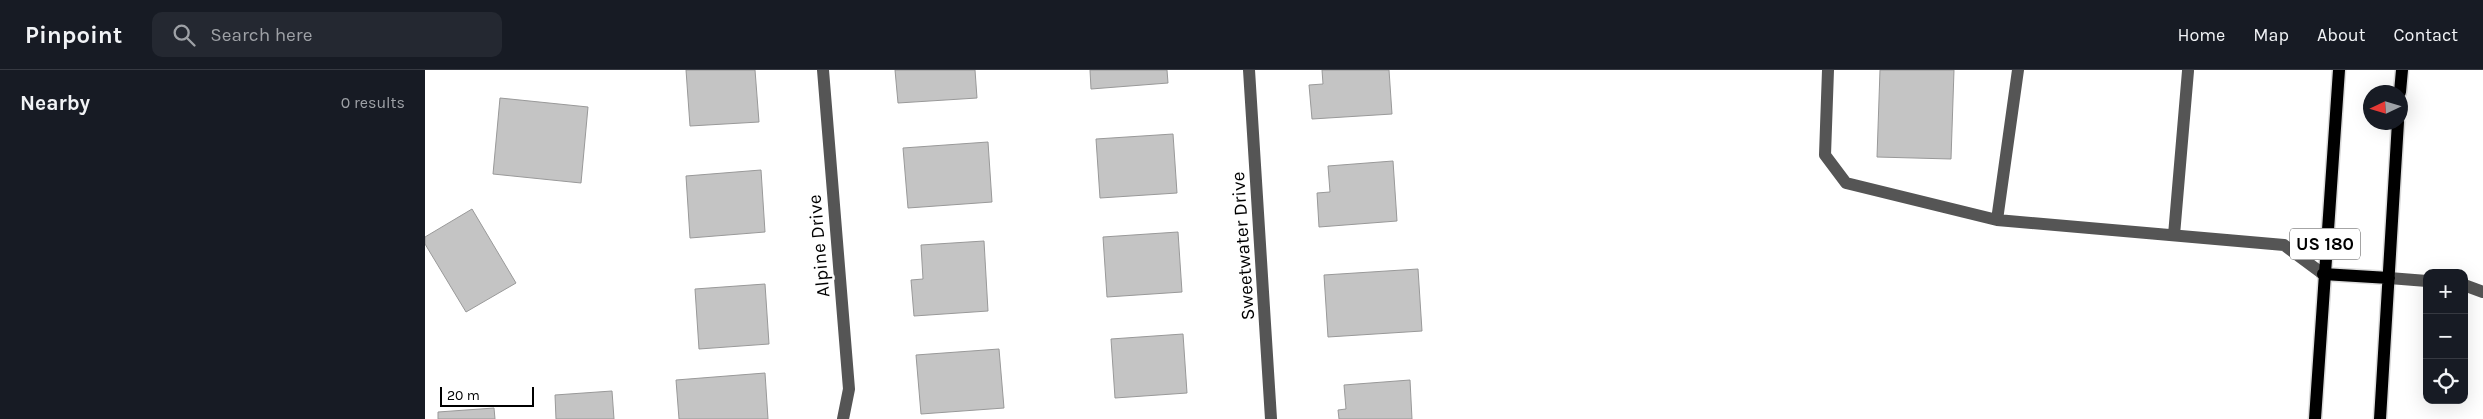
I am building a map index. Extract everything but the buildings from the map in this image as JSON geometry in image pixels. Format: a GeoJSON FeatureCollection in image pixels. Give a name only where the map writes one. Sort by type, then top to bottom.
{"type":"FeatureCollection","features":[{"type":"Feature","properties":{"kind":"main road","name":"US 180"},"geometry":{"type":"LineString","coordinates":[[2315,419],[2323,274],[2339,70]]}},
{"type":"Feature","properties":{"kind":"main road"},"geometry":{"type":"LineString","coordinates":[[2401,85],[2402,70]]}},
{"type":"Feature","properties":{"kind":"main road"},"geometry":{"type":"LineString","coordinates":[[2380,419],[2398,130]]}},
{"type":"Feature","properties":{"kind":"main road"},"geometry":{"type":"LineString","coordinates":[[2323,274],[2389,278]]}},
{"type":"Feature","properties":{"kind":"street","name":"Alpine Drive"},"geometry":{"type":"LineString","coordinates":[[823,70],[849,389],[843,419]]}},
{"type":"Feature","properties":{"kind":"street","name":"Sweetwater Drive"},"geometry":{"type":"LineString","coordinates":[[1249,70],[1271,419]]}},
{"type":"Feature","properties":{"kind":"street"},"geometry":{"type":"LineString","coordinates":[[1828,70],[1825,155],[1846,183],[1997,220],[2284,245],[2323,274]]}},
{"type":"Feature","properties":{"kind":"street"},"geometry":{"type":"LineString","coordinates":[[1997,220],[2018,70]]}},
{"type":"Feature","properties":{"kind":"street"},"geometry":{"type":"LineString","coordinates":[[2174,235],[2188,71]]}},
{"type":"Feature","properties":{"kind":"street"},"geometry":{"type":"LineString","coordinates":[[2389,278],[2423,281]]}},
{"type":"Feature","properties":{"kind":"street"},"geometry":{"type":"LineString","coordinates":[[2468,286],[2483,292]]}}]}
